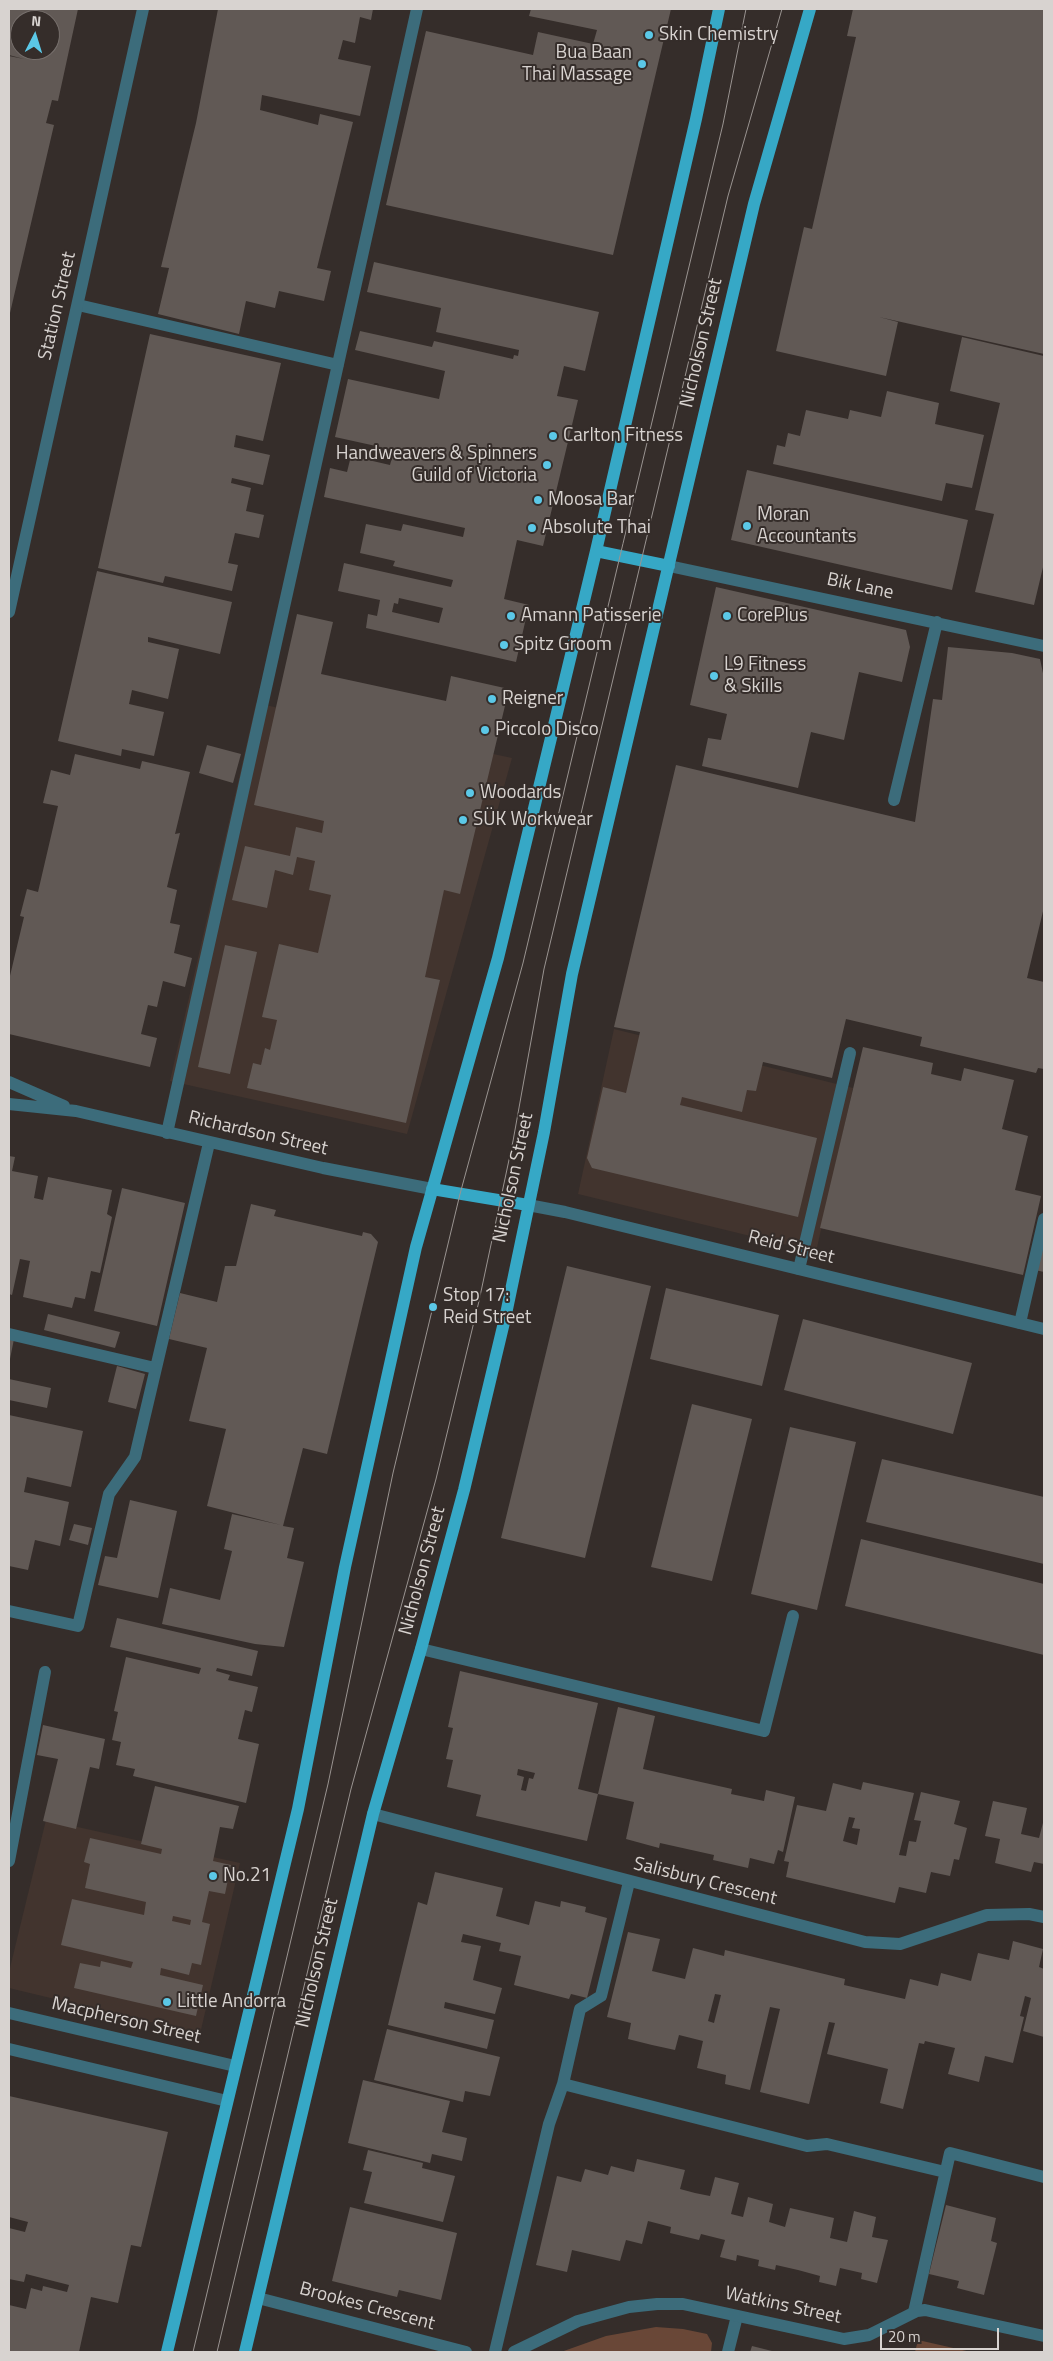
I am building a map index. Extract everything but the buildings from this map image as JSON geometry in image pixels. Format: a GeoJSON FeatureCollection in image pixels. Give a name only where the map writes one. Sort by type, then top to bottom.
{"type":"FeatureCollection","features":[{"type":"Feature","properties":{"kind":"main road"},"geometry":{"type":"LineString","coordinates":[[167,2352],[298,1809],[377,1417],[416,1247],[498,958],[596,551],[696,119],[719,9]]}},
{"type":"Feature","properties":{"kind":"main road","name":"Nicholson Street"},"geometry":{"type":"LineString","coordinates":[[246,2352],[373,1814],[421,1649],[464,1490],[506,1314],[544,1132],[572,974],[754,204],[810,9]]}},
{"type":"Feature","properties":{"kind":"main road"},"geometry":{"type":"LineString","coordinates":[[596,551],[669,566]]}},
{"type":"Feature","properties":{"kind":"main road"},"geometry":{"type":"LineString","coordinates":[[432,1189],[528,1206]]}},
{"type":"Feature","properties":{"kind":"street","name":"Station Street"},"geometry":{"type":"LineString","coordinates":[[9,612],[142,9]]}},
{"type":"Feature","properties":{"kind":"street"},"geometry":{"type":"LineString","coordinates":[[167,1133],[417,9]]}},
{"type":"Feature","properties":{"kind":"street"},"geometry":{"type":"LineString","coordinates":[[78,305],[338,366]]}},
{"type":"Feature","properties":{"kind":"street","name":"Bik Lane"},"geometry":{"type":"LineString","coordinates":[[669,566],[1044,646]]}},
{"type":"Feature","properties":{"kind":"street"},"geometry":{"type":"LineString","coordinates":[[894,800],[938,622]]}},
{"type":"Feature","properties":{"kind":"street"},"geometry":{"type":"LineString","coordinates":[[799,1270],[850,1053]]}},
{"type":"Feature","properties":{"kind":"street","name":"Richardson Street"},"geometry":{"type":"LineString","coordinates":[[9,1082],[76,1111]]}},
{"type":"Feature","properties":{"kind":"street","name":"Richardson Street"},"geometry":{"type":"LineString","coordinates":[[9,1104],[76,1111],[375,1180],[432,1189]]}},
{"type":"Feature","properties":{"kind":"street"},"geometry":{"type":"LineString","coordinates":[[9,1611],[78,1626],[109,1494],[135,1457],[209,1143]]}},
{"type":"Feature","properties":{"kind":"street","name":"Reid Street"},"geometry":{"type":"LineString","coordinates":[[528,1206],[565,1212],[1044,1329]]}},
{"type":"Feature","properties":{"kind":"street"},"geometry":{"type":"LineString","coordinates":[[1020,1323],[1044,1219]]}},
{"type":"Feature","properties":{"kind":"street"},"geometry":{"type":"LineString","coordinates":[[9,1334],[155,1368]]}},
{"type":"Feature","properties":{"kind":"street"},"geometry":{"type":"LineString","coordinates":[[421,1649],[764,1731],[793,1616]]}},
{"type":"Feature","properties":{"kind":"street"},"geometry":{"type":"LineString","coordinates":[[9,1861],[45,1672]]}},
{"type":"Feature","properties":{"kind":"street","name":"Salisbury Crescent"},"geometry":{"type":"LineString","coordinates":[[373,1814],[865,1942],[900,1944],[987,1915],[1029,1914],[1044,1917]]}},
{"type":"Feature","properties":{"kind":"street"},"geometry":{"type":"LineString","coordinates":[[495,2352],[549,2124],[563,2084],[580,2009],[601,1996],[629,1882]]}},
{"type":"Feature","properties":{"kind":"street","name":"Macpherson Street"},"geometry":{"type":"LineString","coordinates":[[9,2013],[235,2066]]}},
{"type":"Feature","properties":{"kind":"street"},"geometry":{"type":"LineString","coordinates":[[9,2049],[227,2101]]}},
{"type":"Feature","properties":{"kind":"street"},"geometry":{"type":"LineString","coordinates":[[563,2084],[807,2146],[827,2144],[945,2172]]}},
{"type":"Feature","properties":{"kind":"street"},"geometry":{"type":"LineString","coordinates":[[914,2312],[950,2153],[1044,2177]]}},
{"type":"Feature","properties":{"kind":"street","name":"Brookes Crescent"},"geometry":{"type":"LineString","coordinates":[[258,2298],[466,2352]]}},
{"type":"Feature","properties":{"kind":"street","name":"Watkins Street"},"geometry":{"type":"LineString","coordinates":[[514,2352],[578,2321],[644,2304],[683,2304],[844,2339],[869,2335],[914,2312],[925,2310],[942,2312],[1044,2336]]}},
{"type":"Feature","properties":{"kind":"street"},"geometry":{"type":"LineString","coordinates":[[728,2352],[737,2316]]}},
{"type":"Feature","properties":{"kind":"shaded area"},"geometry":{"type":"Polygon","coordinates":[[[256,703],[512,758],[407,1134],[170,1081],[256,703]]]}},
{"type":"Feature","properties":{"kind":"shaded area"},"geometry":{"type":"Polygon","coordinates":[[[614,1029],[853,1088],[816,1252],[578,1194],[614,1029]]]}},
{"type":"Feature","properties":{"kind":"shaded area"},"geometry":{"type":"Polygon","coordinates":[[[46,1820],[240,1863],[200,2034],[9,1988],[9,1972],[46,1820]]]}},
{"type":"Feature","properties":{"kind":"shaded area"},"geometry":{"type":"Polygon","coordinates":[[[656,2327],[683,2329],[707,2334],[712,2343],[711,2352],[561,2352],[606,2336],[656,2327]]]}},
{"type":"Feature","properties":{"kind":"shaded area"},"geometry":{"type":"Polygon","coordinates":[[[918,2340],[971,2352],[915,2352],[918,2340]]]}},
{"type":"Feature","properties":{"kind":"tram line"},"geometry":{"type":"LineString","coordinates":[[193,2352],[328,1784],[393,1473],[460,1194],[523,963],[723,124],[746,9]]}},
{"type":"Feature","properties":{"kind":"tram line"},"geometry":{"type":"LineString","coordinates":[[217,2352],[351,1789],[436,1479],[479,1301],[513,1141],[544,969],[728,196],[782,9]]}},
{"type":"Feature","properties":{"kind":"place","name":"Skin Chemistry"},"geometry":{"type":"Point","coordinates":[649,35]}},
{"type":"Feature","properties":{"kind":"place","name":"Bua Baan Thai Massage"},"geometry":{"type":"Point","coordinates":[642,64]}},
{"type":"Feature","properties":{"kind":"place","name":"Carlton Fitness"},"geometry":{"type":"Point","coordinates":[553,436]}},
{"type":"Feature","properties":{"kind":"place","name":"Handweavers & Spinners Guild of Victoria"},"geometry":{"type":"Point","coordinates":[547,465]}},
{"type":"Feature","properties":{"kind":"place","name":"Moosa Bar"},"geometry":{"type":"Point","coordinates":[538,500]}},
{"type":"Feature","properties":{"kind":"place","name":"Moran Accountants"},"geometry":{"type":"Point","coordinates":[747,526]}},
{"type":"Feature","properties":{"kind":"place","name":"Absolute Thai"},"geometry":{"type":"Point","coordinates":[532,528]}},
{"type":"Feature","properties":{"kind":"place","name":"Amann Patisserie"},"geometry":{"type":"Point","coordinates":[511,616]}},
{"type":"Feature","properties":{"kind":"place","name":"CorePlus"},"geometry":{"type":"Point","coordinates":[727,616]}},
{"type":"Feature","properties":{"kind":"place","name":"Spitz Groom"},"geometry":{"type":"Point","coordinates":[504,645]}},
{"type":"Feature","properties":{"kind":"place","name":"L9 Fitness & Skills"},"geometry":{"type":"Point","coordinates":[714,676]}},
{"type":"Feature","properties":{"kind":"place","name":"Reigner"},"geometry":{"type":"Point","coordinates":[492,699]}},
{"type":"Feature","properties":{"kind":"place","name":"Piccolo Disco"},"geometry":{"type":"Point","coordinates":[485,730]}},
{"type":"Feature","properties":{"kind":"place","name":"Woodards"},"geometry":{"type":"Point","coordinates":[470,793]}},
{"type":"Feature","properties":{"kind":"place","name":"SÜK Workwear"},"geometry":{"type":"Point","coordinates":[463,820]}},
{"type":"Feature","properties":{"kind":"place","name":"Stop 17: Reid Street"},"geometry":{"type":"Point","coordinates":[433,1307]}},
{"type":"Feature","properties":{"kind":"place","name":"No.21"},"geometry":{"type":"Point","coordinates":[213,1876]}},
{"type":"Feature","properties":{"kind":"place","name":"Little Andorra"},"geometry":{"type":"Point","coordinates":[167,2002]}}]}
